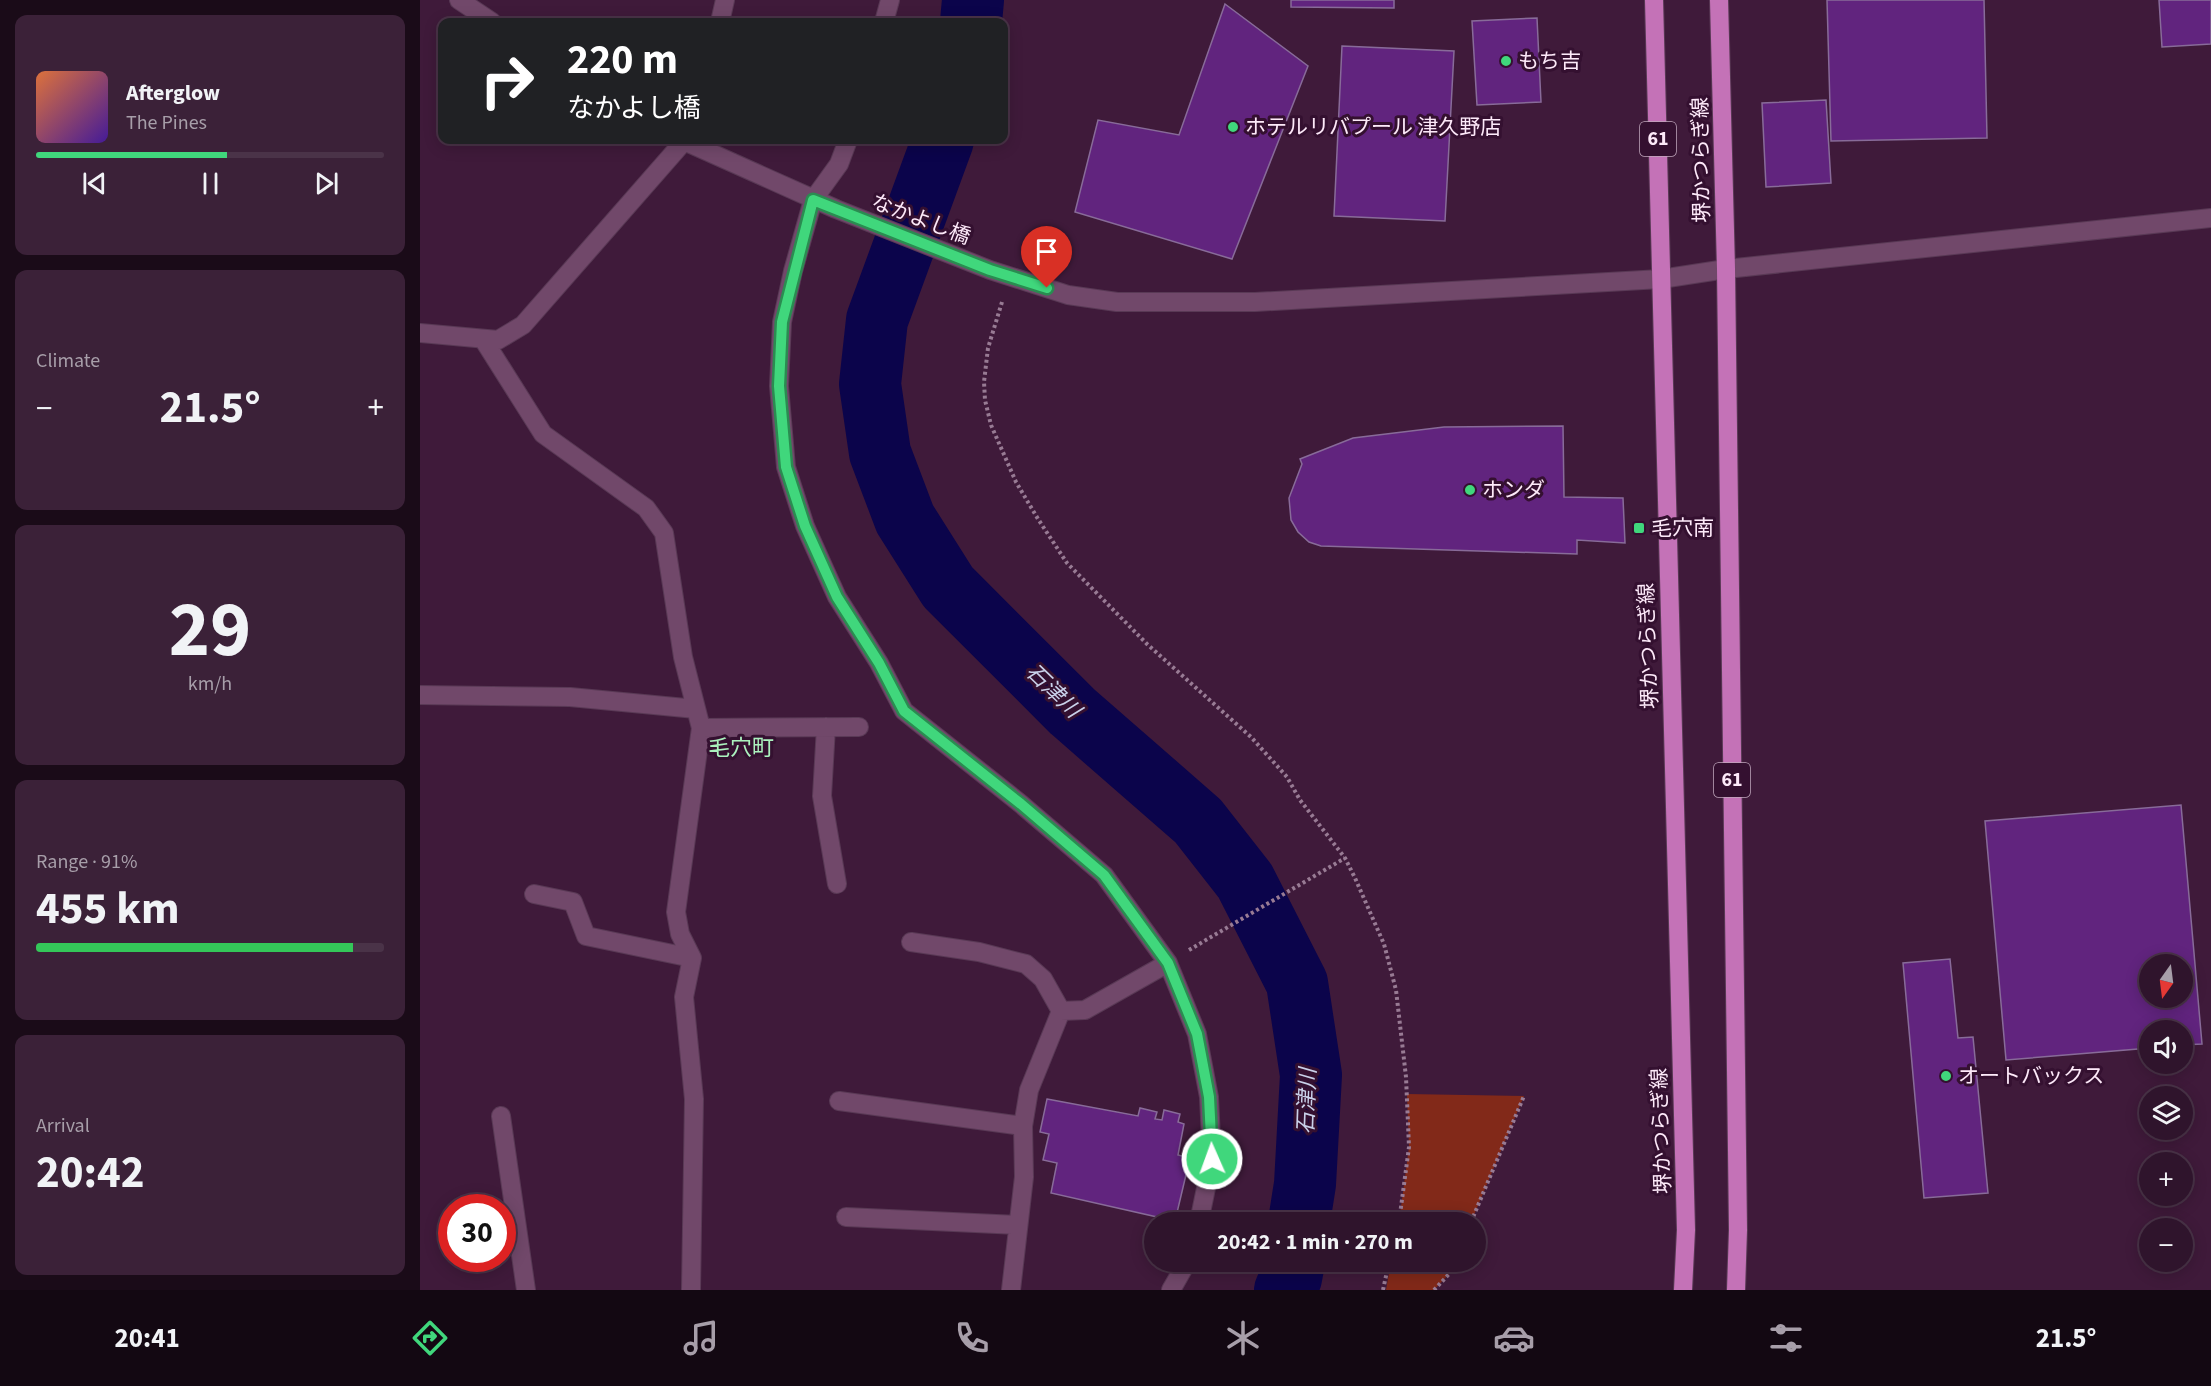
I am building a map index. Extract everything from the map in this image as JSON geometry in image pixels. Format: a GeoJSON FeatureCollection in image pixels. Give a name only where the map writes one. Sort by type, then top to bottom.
{"type":"FeatureCollection","features":[{"type":"Feature","properties":{"kind":"main road","name":"堺かつらぎ線"},"geometry":{"type":"LineString","coordinates":[[1654,0],[1686,1230],[1683,1290]]}},
{"type":"Feature","properties":{"kind":"main road","name":"堺かつらぎ線"},"geometry":{"type":"LineString","coordinates":[[1719,0],[1726,269],[1738,1230],[1736,1290]]}},
{"type":"Feature","properties":{"kind":"street"},"geometry":{"type":"LineString","coordinates":[[459,0],[486,18]]}},
{"type":"Feature","properties":{"kind":"street"},"geometry":{"type":"LineString","coordinates":[[721,18],[725,0]]}},
{"type":"Feature","properties":{"kind":"street"},"geometry":{"type":"LineString","coordinates":[[885,18],[890,0]]}},
{"type":"Feature","properties":{"kind":"street"},"geometry":{"type":"LineString","coordinates":[[420,333],[498,340],[523,325],[681,144]]}},
{"type":"Feature","properties":{"kind":"street","name":"なかよし橋"},"geometry":{"type":"LineString","coordinates":[[693,144],[813,200],[997,272],[1068,295],[1117,302],[1255,302],[1661,279],[1726,269],[2211,218]]}},
{"type":"Feature","properties":{"kind":"street"},"geometry":{"type":"LineString","coordinates":[[846,144],[839,164],[813,200],[782,322],[779,386],[786,467],[805,526],[837,597],[879,663],[904,711],[1021,804],[1104,875],[1168,963],[1197,1034],[1209,1097],[1212,1159],[1201,1212]]}},
{"type":"Feature","properties":{"kind":"street"},"geometry":{"type":"LineString","coordinates":[[483,339],[543,434],[646,508],[664,533],[683,657],[701,728],[676,912],[680,934],[692,958],[684,997],[694,1100],[691,1290]]}},
{"type":"Feature","properties":{"kind":"street"},"geometry":{"type":"LineString","coordinates":[[420,694],[570,697],[696,709]]}},
{"type":"Feature","properties":{"kind":"street"},"geometry":{"type":"LineString","coordinates":[[826,727],[822,796],[837,884]]}},
{"type":"Feature","properties":{"kind":"street"},"geometry":{"type":"LineString","coordinates":[[701,728],[860,727]]}},
{"type":"Feature","properties":{"kind":"street"},"geometry":{"type":"LineString","coordinates":[[534,894],[573,902],[586,936],[692,958]]}},
{"type":"Feature","properties":{"kind":"street"},"geometry":{"type":"LineString","coordinates":[[911,942],[979,952],[1026,964],[1043,979],[1061,1011]]}},
{"type":"Feature","properties":{"kind":"street"},"geometry":{"type":"LineString","coordinates":[[1061,1011],[1084,1010],[1168,963]]}},
{"type":"Feature","properties":{"kind":"street"},"geometry":{"type":"LineString","coordinates":[[1011,1290],[1024,1176],[1023,1126],[1029,1090],[1061,1011]]}},
{"type":"Feature","properties":{"kind":"street"},"geometry":{"type":"LineString","coordinates":[[839,1101],[1023,1126]]}},
{"type":"Feature","properties":{"kind":"street"},"geometry":{"type":"LineString","coordinates":[[501,1116],[526,1290]]}},
{"type":"Feature","properties":{"kind":"street"},"geometry":{"type":"LineString","coordinates":[[846,1217],[1018,1225]]}},
{"type":"Feature","properties":{"kind":"street"},"geometry":{"type":"LineString","coordinates":[[1171,1290],[1181,1272]]}},
{"type":"Feature","properties":{"kind":"path"},"geometry":{"type":"LineString","coordinates":[[997,272],[1002,299],[988,348],[984,382],[985,400],[991,425],[1016,482],[1067,563],[1147,644],[1251,737],[1287,777],[1300,800],[1345,858],[1384,944],[1396,990],[1406,1077],[1409,1147],[1400,1212]]}},
{"type":"Feature","properties":{"kind":"path"},"geometry":{"type":"LineString","coordinates":[[1186,952],[1345,858]]}},
{"type":"Feature","properties":{"kind":"path"},"geometry":{"type":"LineString","coordinates":[[1475,1212],[1524,1096]]}},
{"type":"Feature","properties":{"kind":"path"},"geometry":{"type":"LineString","coordinates":[[1383,1290],[1387,1272]]}},
{"type":"Feature","properties":{"kind":"path"},"geometry":{"type":"LineString","coordinates":[[1434,1290],[1451,1272]]}},
{"type":"Feature","properties":{"kind":"shaded area"},"geometry":{"type":"Polygon","coordinates":[[[1407,1094],[1524,1096],[1475,1212],[1400,1212],[1409,1147],[1407,1094]]]}},
{"type":"Feature","properties":{"kind":"shaded area"},"geometry":{"type":"Polygon","coordinates":[[[1389,1272],[1450,1272],[1434,1290],[1386,1290],[1389,1272]]]}},
{"type":"Feature","properties":{"kind":"building"},"geometry":{"type":"Polygon","coordinates":[[[1291,0],[1394,0],[1394,8],[1291,7],[1291,0]]]}},
{"type":"Feature","properties":{"kind":"building"},"geometry":{"type":"Polygon","coordinates":[[[1827,0],[1984,0],[1987,138],[1831,141],[1827,0]]]}},
{"type":"Feature","properties":{"kind":"building"},"geometry":{"type":"Polygon","coordinates":[[[2159,0],[2211,0],[2211,44],[2162,47],[2159,0]]]}},
{"type":"Feature","properties":{"kind":"building","name":"ホテルリバプール 津久野店"},"geometry":{"type":"Polygon","coordinates":[[[1225,4],[1308,66],[1232,259],[1075,212],[1098,120],[1179,135],[1225,4]]]}},
{"type":"Feature","properties":{"kind":"building"},"geometry":{"type":"Polygon","coordinates":[[[1537,18],[1541,102],[1477,105],[1472,21],[1537,18]]]}},
{"type":"Feature","properties":{"kind":"building"},"geometry":{"type":"Polygon","coordinates":[[[1342,46],[1454,51],[1445,221],[1334,216],[1342,46]]]}},
{"type":"Feature","properties":{"kind":"building"},"geometry":{"type":"Polygon","coordinates":[[[1826,100],[1831,183],[1766,187],[1762,103],[1826,100]]]}},
{"type":"Feature","properties":{"kind":"building"},"geometry":{"type":"Polygon","coordinates":[[[1563,426],[1564,497],[1623,498],[1625,543],[1577,540],[1577,554],[1321,546],[1309,542],[1298,532],[1291,520],[1289,498],[1302,464],[1300,459],[1353,438],[1444,427],[1563,426]]]}},
{"type":"Feature","properties":{"kind":"building"},"geometry":{"type":"Polygon","coordinates":[[[2181,805],[2202,1044],[2193,1044],[2193,1020],[2139,1020],[2139,1049],[2006,1060],[1985,821],[2181,805]]]}},
{"type":"Feature","properties":{"kind":"building"},"geometry":{"type":"Polygon","coordinates":[[[1950,959],[1958,1038],[1973,1037],[1988,1193],[1924,1198],[1903,963],[1950,959]]]}},
{"type":"Feature","properties":{"kind":"building"},"geometry":{"type":"Polygon","coordinates":[[[1047,1099],[1138,1116],[1140,1108],[1157,1112],[1155,1119],[1162,1120],[1164,1110],[1180,1114],[1178,1122],[1184,1124],[1178,1155],[1190,1158],[1177,1212],[1144,1212],[1144,1214],[1051,1193],[1057,1163],[1043,1160],[1049,1134],[1040,1132],[1047,1099]]]}},
{"type":"Feature","properties":{"kind":"waterway","name":"石津川"},"geometry":{"type":"LineString","coordinates":[[971,18],[973,0]]}},
{"type":"Feature","properties":{"kind":"waterway","name":"石津川"},"geometry":{"type":"LineString","coordinates":[[942,144],[877,320],[870,384],[880,453],[905,519],[948,587],[1072,711],[1198,821],[1245,881],[1297,983],[1311,1075],[1305,1184],[1301,1212]]}},
{"type":"Feature","properties":{"kind":"waterway","name":"石津川"},"geometry":{"type":"LineString","coordinates":[[1285,1290],[1292,1272]]}},
{"type":"Feature","properties":{"kind":"place","name":"もち吉"},"geometry":{"type":"Point","coordinates":[1506,61]}},
{"type":"Feature","properties":{"kind":"place","name":"ホテルリバプール 津久野店"},"geometry":{"type":"Point","coordinates":[1233,127]}},
{"type":"Feature","properties":{"kind":"place","name":"ホンダ"},"geometry":{"type":"Point","coordinates":[1470,490]}},
{"type":"Feature","properties":{"kind":"place","name":"毛穴南"},"geometry":{"type":"Point","coordinates":[1639,528]}},
{"type":"Feature","properties":{"kind":"place","name":"オートバックス"},"geometry":{"type":"Point","coordinates":[1946,1076]}},
{"type":"Feature","properties":{"kind":"district","name":"毛穴町"},"geometry":{"type":"Point","coordinates":[741,748]}},
{"type":"Feature","properties":{"kind":"route"},"geometry":{"type":"LineString","coordinates":[[1047,288],[990,270],[813,200],[793,271],[782,322],[779,386],[786,467],[805,526],[837,597],[879,663],[904,711],[1021,804],[1104,875],[1168,963],[1197,1034],[1209,1097],[1212,1159]]}}]}
